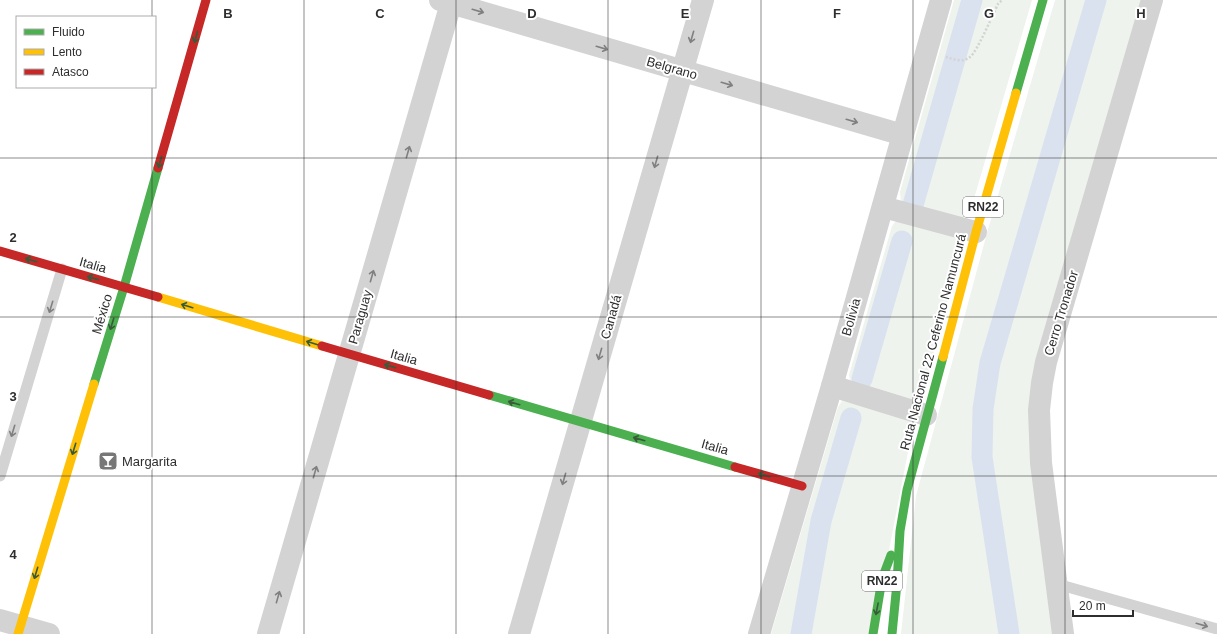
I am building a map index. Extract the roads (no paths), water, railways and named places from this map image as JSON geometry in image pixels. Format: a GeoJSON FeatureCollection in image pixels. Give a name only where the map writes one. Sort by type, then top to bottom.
{"type":"FeatureCollection","features":[{"type":"Feature","properties":{"kind":"main road","name":"México"},"geometry":{"type":"LineString","coordinates":[[13,626],[124,287],[206,0]]}},
{"type":"Feature","properties":{"kind":"main road","name":"Ruta Nacional 22 Ceferino Namuncurá"},"geometry":{"type":"LineString","coordinates":[[892,634],[900,531],[907,490],[976,232],[1043,0]]}},
{"type":"Feature","properties":{"kind":"main road","name":"Italia"},"geometry":{"type":"LineString","coordinates":[[0,251],[802,486]]}},
{"type":"Feature","properties":{"kind":"main road","name":"Ruta Nacional 22 Ceferino Namuncurá"},"geometry":{"type":"LineString","coordinates":[[873,634],[882,579],[900,531]]}},
{"type":"Feature","properties":{"kind":"street","name":"Canadá"},"geometry":{"type":"LineString","coordinates":[[519,634],[703,0]]}},
{"type":"Feature","properties":{"kind":"street","name":"Bolivia"},"geometry":{"type":"LineString","coordinates":[[759,634],[832,386],[941,0]]}},
{"type":"Feature","properties":{"kind":"street","name":"Cerro Tronador"},"geometry":{"type":"LineString","coordinates":[[1063,634],[1041,462],[1039,410],[1042,383],[1046,362],[1152,0]]}},
{"type":"Feature","properties":{"kind":"street","name":"Belgrano"},"geometry":{"type":"LineString","coordinates":[[448,1],[903,135]]}},
{"type":"Feature","properties":{"kind":"street","name":"Paraguay"},"geometry":{"type":"LineString","coordinates":[[268,634],[349,354],[448,1]]}},
{"type":"Feature","properties":{"kind":"street"},"geometry":{"type":"LineString","coordinates":[[882,207],[976,232]]}},
{"type":"Feature","properties":{"kind":"street"},"geometry":{"type":"LineString","coordinates":[[832,386],[926,415]]}},
{"type":"Feature","properties":{"kind":"street"},"geometry":{"type":"LineString","coordinates":[[13,626],[49,634]]}},
{"type":"Feature","properties":{"kind":"lane"},"geometry":{"type":"LineString","coordinates":[[0,476],[62,269]]}},
{"type":"Feature","properties":{"kind":"lane"},"geometry":{"type":"LineString","coordinates":[[1057,584],[1217,629]]}},
{"type":"Feature","properties":{"kind":"waterway"},"geometry":{"type":"LineString","coordinates":[[913,205],[972,0]]}},
{"type":"Feature","properties":{"kind":"waterway"},"geometry":{"type":"LineString","coordinates":[[1009,634],[982,457],[983,409],[990,363],[1096,0]]}},
{"type":"Feature","properties":{"kind":"waterway"},"geometry":{"type":"LineString","coordinates":[[862,379],[902,241]]}},
{"type":"Feature","properties":{"kind":"waterway"},"geometry":{"type":"LineString","coordinates":[[801,634],[821,521],[851,418]]}},
{"type":"Feature","properties":{"kind":"place","name":"Margarita"},"geometry":{"type":"Point","coordinates":[108,461]}}]}
